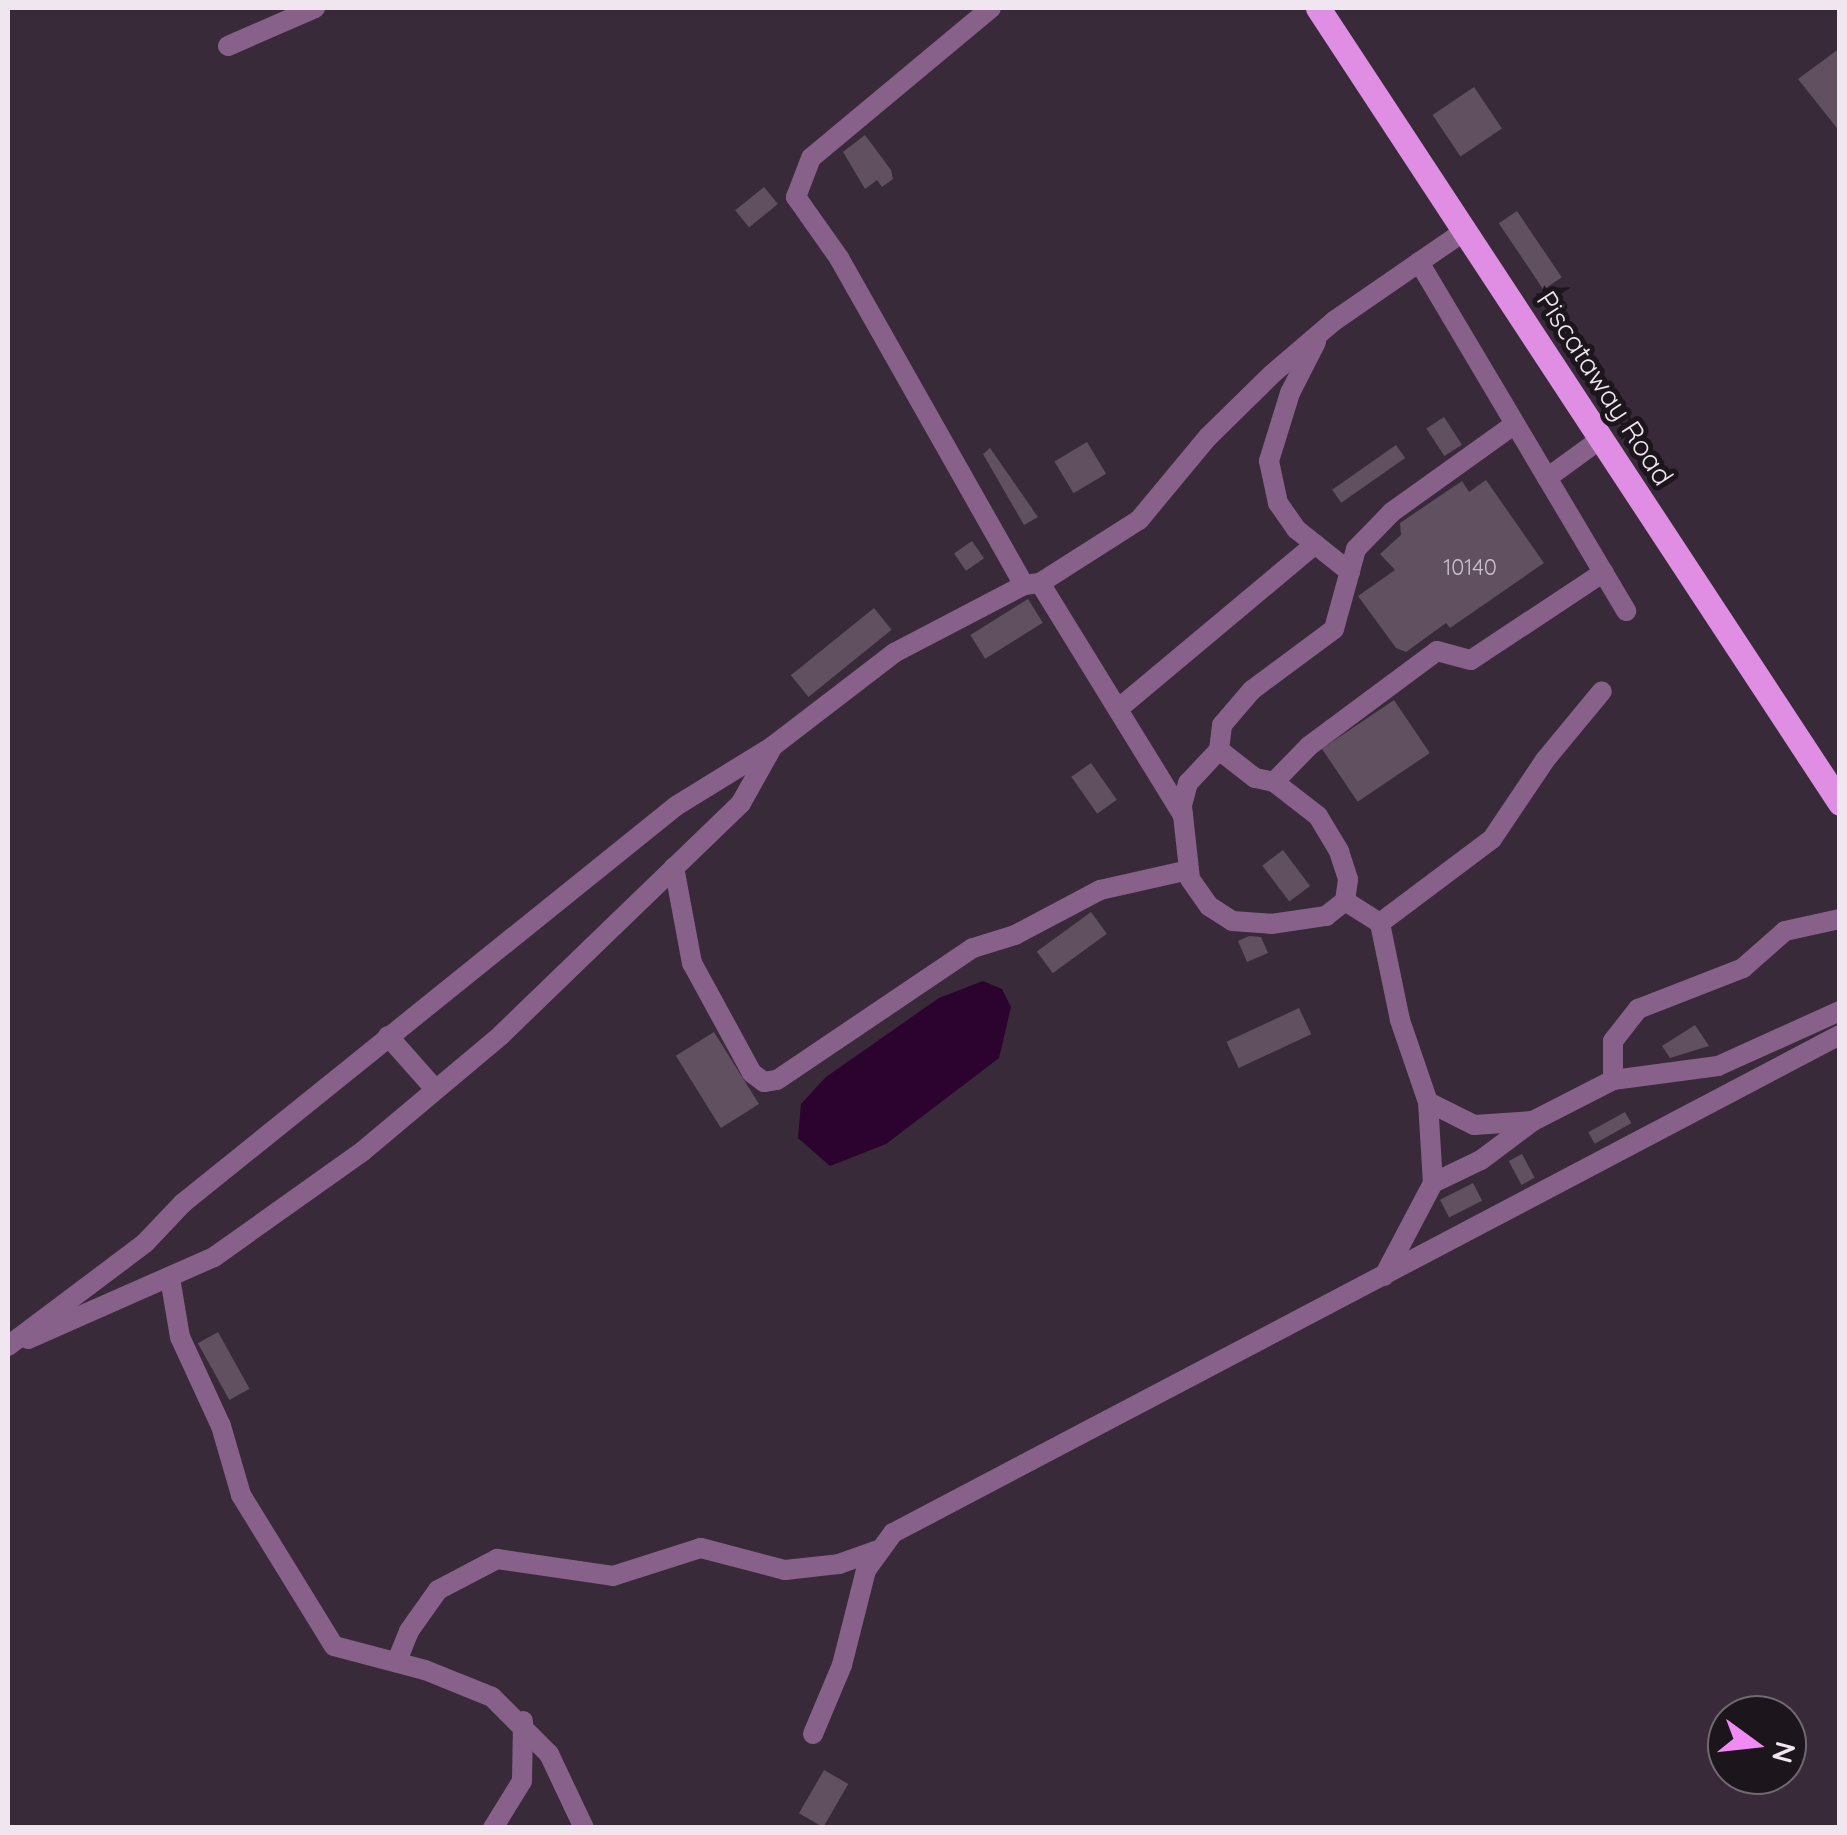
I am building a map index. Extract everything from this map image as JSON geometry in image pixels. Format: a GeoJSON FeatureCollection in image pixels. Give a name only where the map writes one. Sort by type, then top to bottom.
{"type":"FeatureCollection","features":[{"type":"Feature","properties":{"kind":"main road","name":"Piscataway Road"},"geometry":{"type":"LineString","coordinates":[[1318,8],[1840,802]]}},
{"type":"Feature","properties":{"kind":"street"},"geometry":{"type":"LineString","coordinates":[[228,46],[315,8]]}},
{"type":"Feature","properties":{"kind":"street"},"geometry":{"type":"LineString","coordinates":[[991,8],[811,158],[799,175],[796,198],[839,258],[1032,584],[1118,709],[1183,815]]}},
{"type":"Feature","properties":{"kind":"street"},"geometry":{"type":"LineString","coordinates":[[8,1347],[144,1243],[183,1204],[676,806],[773,746],[894,653],[1032,584],[1138,520],[1230,414],[1322,331],[1466,230]]}},
{"type":"Feature","properties":{"kind":"street"},"geometry":{"type":"LineString","coordinates":[[1418,262],[1626,611]]}},
{"type":"Feature","properties":{"kind":"street"},"geometry":{"type":"LineString","coordinates":[[1322,331],[1290,393],[1270,460],[1278,503],[1314,544],[1350,572]]}},
{"type":"Feature","properties":{"kind":"street"},"geometry":{"type":"LineString","coordinates":[[1346,901],[1326,916],[1296,922],[1232,921],[1209,906],[1189,870],[1183,815],[1188,783],[1219,750],[1222,725],[1252,690],[1334,629],[1356,549],[1392,512],[1516,424]]}},
{"type":"Feature","properties":{"kind":"street"},"geometry":{"type":"LineString","coordinates":[[1547,478],[1602,438]]}},
{"type":"Feature","properties":{"kind":"street"},"geometry":{"type":"LineString","coordinates":[[1118,709],[1314,544]]}},
{"type":"Feature","properties":{"kind":"street"},"geometry":{"type":"LineString","coordinates":[[1274,782],[1310,746],[1437,651],[1471,660],[1604,572]]}},
{"type":"Feature","properties":{"kind":"street"},"geometry":{"type":"LineString","coordinates":[[1380,923],[1492,840],[1545,760],[1602,692]]}},
{"type":"Feature","properties":{"kind":"street"},"geometry":{"type":"LineString","coordinates":[[8,1347],[170,1278],[248,1234],[363,1150],[525,1012],[741,803],[773,746]]}},
{"type":"Feature","properties":{"kind":"street"},"geometry":{"type":"LineString","coordinates":[[1219,750],[1256,778],[1274,782],[1318,816],[1339,851],[1346,901],[1380,923],[1400,1020],[1428,1102],[1433,1183],[1384,1276]]}},
{"type":"Feature","properties":{"kind":"street"},"geometry":{"type":"LineString","coordinates":[[674,867],[692,964],[752,1074],[764,1082],[777,1080],[973,948],[1015,935],[1100,890],[1189,870]]}},
{"type":"Feature","properties":{"kind":"street"},"geometry":{"type":"LineString","coordinates":[[1614,1080],[1613,1041],[1638,1009],[1744,968],[1785,931],[1840,919]]}},
{"type":"Feature","properties":{"kind":"street"},"geometry":{"type":"LineString","coordinates":[[1433,1183],[1494,1152],[1533,1121],[1614,1080],[1718,1066],[1840,1011]]}},
{"type":"Feature","properties":{"kind":"street"},"geometry":{"type":"LineString","coordinates":[[397,1662],[409,1631],[438,1590],[497,1559],[612,1576],[701,1548],[785,1570],[840,1564],[878,1550],[904,1527],[1840,1035]]}},
{"type":"Feature","properties":{"kind":"street"},"geometry":{"type":"LineString","coordinates":[[388,1036],[434,1088]]}},
{"type":"Feature","properties":{"kind":"street"},"geometry":{"type":"LineString","coordinates":[[1428,1102],[1474,1126],[1533,1121]]}},
{"type":"Feature","properties":{"kind":"street"},"geometry":{"type":"LineString","coordinates":[[170,1278],[180,1337],[252,1512],[334,1646],[397,1662],[492,1696],[522,1721],[549,1754],[584,1828]]}},
{"type":"Feature","properties":{"kind":"street"},"geometry":{"type":"LineString","coordinates":[[813,1734],[878,1550]]}},
{"type":"Feature","properties":{"kind":"street"},"geometry":{"type":"LineString","coordinates":[[504,1824],[526,1764],[522,1721]]}},
{"type":"Feature","properties":{"kind":"shaded area"},"geometry":{"type":"Polygon","coordinates":[[[983,981],[1002,989],[1011,1007],[999,1058],[886,1144],[830,1166],[798,1138],[801,1104],[826,1077],[939,998],[983,981]]]}},
{"type":"Feature","properties":{"kind":"building"},"geometry":{"type":"Polygon","coordinates":[[[1840,48],[1840,132],[1798,79],[1840,48]]]}},
{"type":"Feature","properties":{"kind":"building"},"geometry":{"type":"Polygon","coordinates":[[[1474,87],[1502,128],[1461,156],[1433,115],[1474,87]]]}},
{"type":"Feature","properties":{"kind":"building"},"geometry":{"type":"Polygon","coordinates":[[[865,135],[891,170],[893,179],[882,187],[877,180],[865,189],[843,152],[865,135]]]}},
{"type":"Feature","properties":{"kind":"building"},"geometry":{"type":"Polygon","coordinates":[[[764,187],[778,204],[749,227],[735,210],[764,187]]]}},
{"type":"Feature","properties":{"kind":"building"},"geometry":{"type":"Polygon","coordinates":[[[1517,211],[1562,277],[1543,290],[1499,223],[1517,211]]]}},
{"type":"Feature","properties":{"kind":"building"},"geometry":{"type":"Polygon","coordinates":[[[1444,417],[1462,445],[1444,456],[1426,428],[1444,417]]]}},
{"type":"Feature","properties":{"kind":"building"},"geometry":{"type":"Polygon","coordinates":[[[1087,442],[1106,474],[1073,493],[1054,462],[1087,442]]]}},
{"type":"Feature","properties":{"kind":"building"},"geometry":{"type":"Polygon","coordinates":[[[1396,445],[1405,458],[1341,503],[1332,490],[1396,445]]]}},
{"type":"Feature","properties":{"kind":"building"},"geometry":{"type":"Polygon","coordinates":[[[990,448],[1038,517],[1024,525],[983,454],[990,448]]]}},
{"type":"Feature","properties":{"kind":"building"},"geometry":{"type":"Polygon","coordinates":[[[1486,480],[1544,563],[1450,628],[1446,623],[1406,652],[1396,648],[1358,596],[1395,570],[1380,554],[1401,535],[1400,523],[1462,481],[1469,492],[1486,480]]]}},
{"type":"Feature","properties":{"kind":"building"},"geometry":{"type":"Polygon","coordinates":[[[972,541],[984,558],[966,571],[954,554],[972,541]]]}},
{"type":"Feature","properties":{"kind":"building"},"geometry":{"type":"Polygon","coordinates":[[[1028,599],[1043,623],[985,659],[970,635],[1028,599]]]}},
{"type":"Feature","properties":{"kind":"building"},"geometry":{"type":"Polygon","coordinates":[[[874,608],[892,630],[808,697],[791,675],[874,608]]]}},
{"type":"Feature","properties":{"kind":"building"},"geometry":{"type":"Polygon","coordinates":[[[1394,700],[1430,753],[1358,802],[1322,749],[1394,700]]]}},
{"type":"Feature","properties":{"kind":"building"},"geometry":{"type":"Polygon","coordinates":[[[1091,763],[1117,800],[1097,814],[1071,777],[1091,763]]]}},
{"type":"Feature","properties":{"kind":"building"},"geometry":{"type":"Polygon","coordinates":[[[1283,850],[1310,886],[1289,902],[1262,866],[1283,850]]]}},
{"type":"Feature","properties":{"kind":"building"},"geometry":{"type":"Polygon","coordinates":[[[1091,912],[1107,934],[1053,973],[1037,951],[1091,912]]]}},
{"type":"Feature","properties":{"kind":"building"},"geometry":{"type":"Polygon","coordinates":[[[1249,936],[1261,937],[1268,953],[1247,962],[1238,941],[1249,936]]]}},
{"type":"Feature","properties":{"kind":"building"},"geometry":{"type":"Polygon","coordinates":[[[1299,1008],[1311,1034],[1239,1068],[1226,1042],[1299,1008]]]}},
{"type":"Feature","properties":{"kind":"building"},"geometry":{"type":"Polygon","coordinates":[[[1695,1025],[1709,1046],[1670,1058],[1662,1046],[1695,1025]]]}},
{"type":"Feature","properties":{"kind":"building"},"geometry":{"type":"Polygon","coordinates":[[[714,1032],[759,1104],[721,1128],[676,1056],[714,1032]]]}},
{"type":"Feature","properties":{"kind":"building"},"geometry":{"type":"Polygon","coordinates":[[[1625,1112],[1631,1123],[1595,1144],[1588,1132],[1625,1112]]]}},
{"type":"Feature","properties":{"kind":"building"},"geometry":{"type":"Polygon","coordinates":[[[1522,1154],[1535,1178],[1521,1185],[1509,1161],[1522,1154]]]}},
{"type":"Feature","properties":{"kind":"building"},"geometry":{"type":"Polygon","coordinates":[[[1473,1183],[1482,1201],[1449,1218],[1440,1200],[1473,1183]]]}},
{"type":"Feature","properties":{"kind":"building"},"geometry":{"type":"Polygon","coordinates":[[[218,1332],[250,1389],[229,1400],[198,1343],[218,1332]]]}},
{"type":"Feature","properties":{"kind":"building"},"geometry":{"type":"Polygon","coordinates":[[[824,1770],[848,1784],[823,1827],[799,1813],[824,1770]]]}}]}
